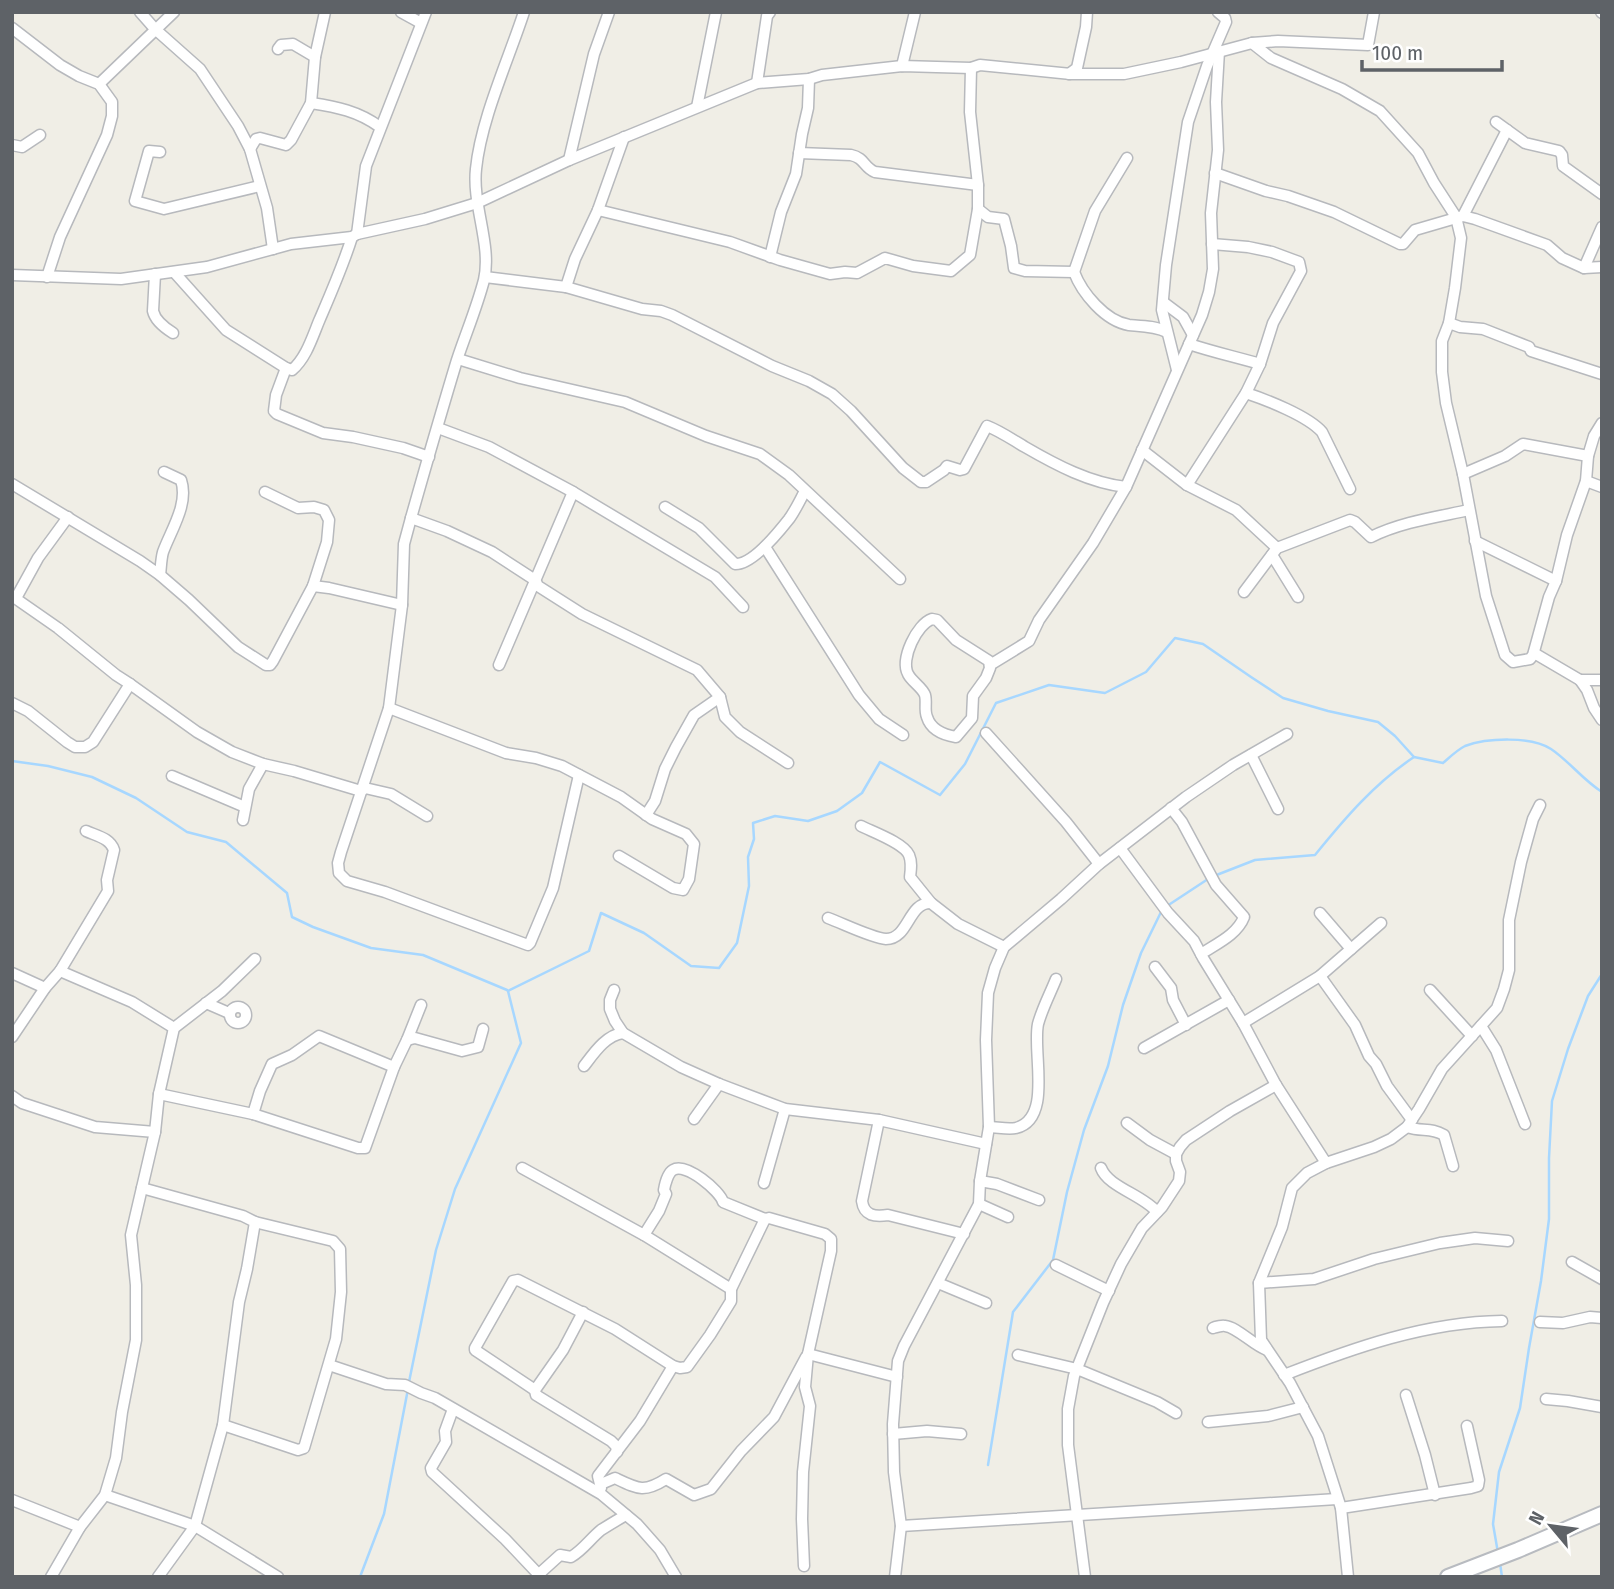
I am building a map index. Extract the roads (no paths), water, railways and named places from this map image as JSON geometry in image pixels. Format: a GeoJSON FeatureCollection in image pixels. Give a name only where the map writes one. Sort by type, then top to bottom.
{"type":"FeatureCollection","features":[{"type":"Feature","properties":{"kind":"street"},"geometry":{"type":"LineString","coordinates":[[140,12],[200,69],[238,126],[250,149],[267,208],[272,249]]}},
{"type":"Feature","properties":{"kind":"street"},"geometry":{"type":"LineString","coordinates":[[99,84],[174,12]]}},
{"type":"Feature","properties":{"kind":"street"},"geometry":{"type":"LineString","coordinates":[[250,149],[256,139],[260,138],[286,145],[289,143],[310,103],[315,57],[325,12]]}},
{"type":"Feature","properties":{"kind":"street"},"geometry":{"type":"LineString","coordinates":[[401,12],[421,23]]}},
{"type":"Feature","properties":{"kind":"street"},"geometry":{"type":"LineString","coordinates":[[174,272],[226,330],[292,370],[304,354],[354,235],[366,166],[426,12]]}},
{"type":"Feature","properties":{"kind":"street"},"geometry":{"type":"LineString","coordinates":[[524,12],[483,133],[476,170],[477,204],[485,241],[485,277],[404,544],[402,605],[389,708],[338,863],[339,873],[347,881],[385,892],[528,945],[553,888],[579,775]]}},
{"type":"Feature","properties":{"kind":"street"},"geometry":{"type":"LineString","coordinates":[[569,160],[594,54],[609,12]]}},
{"type":"Feature","properties":{"kind":"street"},"geometry":{"type":"LineString","coordinates":[[698,107],[716,12]]}},
{"type":"Feature","properties":{"kind":"street"},"geometry":{"type":"LineString","coordinates":[[757,83],[767,16],[770,12]]}},
{"type":"Feature","properties":{"kind":"street"},"geometry":{"type":"LineString","coordinates":[[902,66],[915,12]]}},
{"type":"Feature","properties":{"kind":"street"},"geometry":{"type":"LineString","coordinates":[[1069,74],[1077,68],[1087,12]]}},
{"type":"Feature","properties":{"kind":"street"},"geometry":{"type":"LineString","coordinates":[[1178,371],[1162,310],[1166,265],[1188,122],[1226,22],[1218,12]]}},
{"type":"Feature","properties":{"kind":"street"},"geometry":{"type":"LineString","coordinates":[[12,275],[121,279],[174,272],[207,267],[291,244],[354,235],[425,219],[477,204],[569,160],[757,83],[902,66],[971,68],[980,65],[1069,74],[1124,74],[1252,43],[1278,41],[1368,45],[1374,12]]}},
{"type":"Feature","properties":{"kind":"street"},"geometry":{"type":"LineString","coordinates":[[12,28],[60,65],[99,84],[112,102],[107,135],[60,237],[47,277]]}},
{"type":"Feature","properties":{"kind":"street"},"geometry":{"type":"LineString","coordinates":[[1252,43],[1271,58],[1342,89],[1380,111],[1418,153],[1434,184],[1459,216],[1461,238],[1449,323],[1442,341],[1442,372],[1486,596],[1505,655],[1513,662],[1530,659],[1534,653],[1567,535],[1586,481],[1588,456],[1594,436],[1602,423]]}},
{"type":"Feature","properties":{"kind":"street"},"geometry":{"type":"LineString","coordinates":[[278,49],[281,45],[293,44],[315,57]]}},
{"type":"Feature","properties":{"kind":"street"},"geometry":{"type":"LineString","coordinates":[[990,665],[989,661],[957,640],[937,620],[932,619],[918,629],[905,666],[925,694],[927,719],[940,733],[956,737],[972,718],[973,696],[986,678],[990,665],[1029,641],[1038,620],[1093,543],[1126,487],[1202,315],[1209,292],[1213,269],[1211,212],[1218,150],[1216,52]]}},
{"type":"Feature","properties":{"kind":"street"},"geometry":{"type":"LineString","coordinates":[[598,210],[730,242],[830,274],[857,273],[885,258],[951,271],[970,255],[978,209],[970,112],[971,68]]}},
{"type":"Feature","properties":{"kind":"street"},"geometry":{"type":"LineString","coordinates":[[771,257],[781,212],[796,174],[808,108],[809,79]]}},
{"type":"Feature","properties":{"kind":"street"},"geometry":{"type":"LineString","coordinates":[[310,103],[340,107],[380,127]]}},
{"type":"Feature","properties":{"kind":"street"},"geometry":{"type":"LineString","coordinates":[[1496,121],[1525,143],[1559,151],[1563,166],[1602,194]]}},
{"type":"Feature","properties":{"kind":"street"},"geometry":{"type":"LineString","coordinates":[[1459,216],[1507,130]]}},
{"type":"Feature","properties":{"kind":"street"},"geometry":{"type":"LineString","coordinates":[[12,145],[22,147],[40,135]]}},
{"type":"Feature","properties":{"kind":"street"},"geometry":{"type":"LineString","coordinates":[[566,287],[624,137]]}},
{"type":"Feature","properties":{"kind":"street"},"geometry":{"type":"LineString","coordinates":[[160,152],[149,151],[135,201],[164,209],[260,186]]}},
{"type":"Feature","properties":{"kind":"street"},"geometry":{"type":"LineString","coordinates":[[799,153],[852,155],[859,157],[869,170],[875,172],[978,185]]}},
{"type":"Feature","properties":{"kind":"street"},"geometry":{"type":"LineString","coordinates":[[1127,158],[1095,211],[1074,272],[1079,285],[1108,317],[1119,323],[1143,325],[1167,332]]}},
{"type":"Feature","properties":{"kind":"street"},"geometry":{"type":"LineString","coordinates":[[1215,173],[1334,212],[1403,244],[1415,230],[1459,216],[1475,219],[1547,245],[1562,258],[1584,268],[1602,267]]}},
{"type":"Feature","properties":{"kind":"street"},"geometry":{"type":"LineString","coordinates":[[978,209],[988,217],[1004,219],[1012,246],[1014,268],[1025,271],[1074,272]]}},
{"type":"Feature","properties":{"kind":"street"},"geometry":{"type":"LineString","coordinates":[[1584,268],[1602,228]]}},
{"type":"Feature","properties":{"kind":"street"},"geometry":{"type":"LineString","coordinates":[[1187,485],[1246,393],[1260,364],[1273,323],[1301,271],[1299,262],[1272,252],[1212,244]]}},
{"type":"Feature","properties":{"kind":"street"},"geometry":{"type":"LineString","coordinates":[[155,274],[153,312],[168,330],[173,332]]}},
{"type":"Feature","properties":{"kind":"street"},"geometry":{"type":"LineString","coordinates":[[485,277],[566,287],[642,309],[661,311],[832,394],[903,468],[921,482],[926,482],[947,466],[964,469],[987,426],[1093,481],[1126,487]]}},
{"type":"Feature","properties":{"kind":"street"},"geometry":{"type":"LineString","coordinates":[[1163,302],[1184,317],[1191,339],[1215,353],[1260,364]]}},
{"type":"Feature","properties":{"kind":"street"},"geometry":{"type":"LineString","coordinates":[[1449,323],[1483,330],[1529,347],[1531,351],[1602,374]]}},
{"type":"Feature","properties":{"kind":"street"},"geometry":{"type":"LineString","coordinates":[[458,359],[520,378],[625,402],[706,436],[760,454],[789,475],[900,579]]}},
{"type":"Feature","properties":{"kind":"street"},"geometry":{"type":"LineString","coordinates":[[286,368],[276,395],[274,411],[277,414],[323,433],[403,448],[429,457]]}},
{"type":"Feature","properties":{"kind":"street"},"geometry":{"type":"LineString","coordinates":[[1246,393],[1267,400],[1316,425],[1350,489]]}},
{"type":"Feature","properties":{"kind":"street"},"geometry":{"type":"LineString","coordinates":[[438,428],[489,447],[573,492],[715,577],[743,607]]}},
{"type":"Feature","properties":{"kind":"street"},"geometry":{"type":"LineString","coordinates":[[1463,474],[1505,456],[1523,444],[1588,456]]}},
{"type":"Feature","properties":{"kind":"street"},"geometry":{"type":"LineString","coordinates":[[1142,450],[1187,485],[1236,510],[1275,552],[1298,597]]}},
{"type":"Feature","properties":{"kind":"street"},"geometry":{"type":"LineString","coordinates":[[160,575],[162,556],[176,523],[184,490],[181,480],[164,472]]}},
{"type":"Feature","properties":{"kind":"street"},"geometry":{"type":"LineString","coordinates":[[1586,481],[1602,486]]}},
{"type":"Feature","properties":{"kind":"street"},"geometry":{"type":"LineString","coordinates":[[12,484],[160,575],[238,647],[270,665],[313,586],[327,542],[329,520],[324,510],[314,507],[298,508],[265,492]]}},
{"type":"Feature","properties":{"kind":"street"},"geometry":{"type":"LineString","coordinates":[[665,507],[699,528],[735,564],[742,564],[765,547],[790,518],[806,491]]}},
{"type":"Feature","properties":{"kind":"street"},"geometry":{"type":"LineString","coordinates":[[499,665],[573,492]]}},
{"type":"Feature","properties":{"kind":"street"},"geometry":{"type":"LineString","coordinates":[[1244,592],[1275,552],[1350,520],[1370,536],[1469,510]]}},
{"type":"Feature","properties":{"kind":"street"},"geometry":{"type":"LineString","coordinates":[[68,517],[14,597],[58,628],[116,675],[197,732],[232,752],[263,764],[361,791],[365,788],[391,794],[427,816]]}},
{"type":"Feature","properties":{"kind":"street"},"geometry":{"type":"LineString","coordinates":[[411,518],[492,552],[582,614],[696,670],[720,697],[725,717],[740,732],[788,763]]}},
{"type":"Feature","properties":{"kind":"street"},"geometry":{"type":"LineString","coordinates":[[1475,541],[1556,581]]}},
{"type":"Feature","properties":{"kind":"street"},"geometry":{"type":"LineString","coordinates":[[765,547],[859,695],[878,719],[903,736]]}},
{"type":"Feature","properties":{"kind":"street"},"geometry":{"type":"LineString","coordinates":[[313,586],[402,605]]}},
{"type":"Feature","properties":{"kind":"street"},"geometry":{"type":"LineString","coordinates":[[1534,653],[1580,680],[1602,720]]}},
{"type":"Feature","properties":{"kind":"street"},"geometry":{"type":"LineString","coordinates":[[1580,680],[1602,680]]}},
{"type":"Feature","properties":{"kind":"street"},"geometry":{"type":"LineString","coordinates":[[12,703],[28,711],[75,747],[85,747],[93,742],[130,684]]}},
{"type":"Feature","properties":{"kind":"street"},"geometry":{"type":"LineString","coordinates":[[646,814],[655,801],[665,769],[694,715],[720,697]]}},
{"type":"Feature","properties":{"kind":"street"},"geometry":{"type":"LineString","coordinates":[[389,708],[506,753],[562,766],[621,797],[652,819],[686,834],[694,844],[689,879],[683,890],[673,888],[619,856]]}},
{"type":"Feature","properties":{"kind":"street"},"geometry":{"type":"LineString","coordinates":[[986,733],[1100,864]]}},
{"type":"Feature","properties":{"kind":"street"},"geometry":{"type":"LineString","coordinates":[[895,1577],[901,1526],[894,1472],[893,1434],[898,1361],[979,1204],[989,1127],[986,1040],[988,993],[1004,947],[1100,864],[1171,808],[1233,765],[1287,734]]}},
{"type":"Feature","properties":{"kind":"street"},"geometry":{"type":"LineString","coordinates":[[1251,755],[1278,809]]}},
{"type":"Feature","properties":{"kind":"street"},"geometry":{"type":"LineString","coordinates":[[243,820],[249,789],[263,764]]}},
{"type":"Feature","properties":{"kind":"street"},"geometry":{"type":"LineString","coordinates":[[172,776],[245,807]]}},
{"type":"Feature","properties":{"kind":"street"},"geometry":{"type":"LineString","coordinates":[[1348,1577],[1339,1503],[1318,1436],[1261,1340],[1259,1283],[1282,1227],[1292,1188],[1307,1174],[1326,1163],[1374,1147],[1391,1139],[1409,1124],[1442,1069],[1496,1008],[1509,970],[1509,920],[1521,862],[1533,819],[1541,805]]}},
{"type":"Feature","properties":{"kind":"street"},"geometry":{"type":"LineString","coordinates":[[1171,808],[1182,822],[1216,885],[1244,917],[1239,927],[1201,954]]}},
{"type":"Feature","properties":{"kind":"street"},"geometry":{"type":"LineString","coordinates":[[861,826],[908,851],[911,862],[910,877],[931,903],[958,924],[1004,947]]}},
{"type":"Feature","properties":{"kind":"street"},"geometry":{"type":"LineString","coordinates":[[12,1037],[20,1022],[60,971],[108,891],[107,880],[113,846],[109,841],[86,831]]}},
{"type":"Feature","properties":{"kind":"street"},"geometry":{"type":"LineString","coordinates":[[1120,848],[1168,913],[1194,941],[1244,1023],[1276,1085],[1326,1163]]}},
{"type":"Feature","properties":{"kind":"street"},"geometry":{"type":"LineString","coordinates":[[828,918],[887,939],[896,936],[918,907],[931,903]]}},
{"type":"Feature","properties":{"kind":"street"},"geometry":{"type":"LineString","coordinates":[[1320,913],[1351,949]]}},
{"type":"Feature","properties":{"kind":"street"},"geometry":{"type":"LineString","coordinates":[[1244,1023],[1320,976],[1381,923]]}},
{"type":"Feature","properties":{"kind":"street"},"geometry":{"type":"LineString","coordinates":[[51,1577],[80,1527],[105,1495],[116,1458],[136,1340],[136,1285],[131,1235],[155,1132],[159,1094],[174,1028],[222,991],[255,959]]}},
{"type":"Feature","properties":{"kind":"street"},"geometry":{"type":"LineString","coordinates":[[1155,967],[1171,988],[1173,1000],[1186,1025]]}},
{"type":"Feature","properties":{"kind":"street"},"geometry":{"type":"LineString","coordinates":[[60,971],[132,1002],[174,1028]]}},
{"type":"Feature","properties":{"kind":"street"},"geometry":{"type":"LineString","coordinates":[[12,972],[45,988]]}},
{"type":"Feature","properties":{"kind":"street"},"geometry":{"type":"LineString","coordinates":[[1320,976],[1355,1025],[1369,1056],[1409,1124],[1420,1131],[1432,1129],[1444,1135],[1453,1167]]}},
{"type":"Feature","properties":{"kind":"street"},"geometry":{"type":"LineString","coordinates":[[989,1127],[1015,1128],[1028,1123],[1035,1110],[1039,1093],[1036,1049],[1038,1025],[1056,979]]}},
{"type":"Feature","properties":{"kind":"street"},"geometry":{"type":"LineString","coordinates":[[614,990],[610,1009],[623,1033],[681,1067],[719,1084],[785,1109],[879,1120],[986,1144]]}},
{"type":"Feature","properties":{"kind":"street"},"geometry":{"type":"LineString","coordinates":[[1430,990],[1472,1036]]}},
{"type":"Feature","properties":{"kind":"street"},"geometry":{"type":"LineString","coordinates":[[1144,1048],[1230,1000]]}},
{"type":"Feature","properties":{"kind":"street"},"geometry":{"type":"LineString","coordinates":[[206,1003],[229,1013]]}},
{"type":"Feature","properties":{"kind":"street"},"geometry":{"type":"LineString","coordinates":[[159,1094],[253,1114],[365,1148],[394,1067],[421,1005]]}},
{"type":"Feature","properties":{"kind":"street"},"geometry":{"type":"LineString","coordinates":[[1481,1026],[1496,1050],[1525,1124]]}},
{"type":"Feature","properties":{"kind":"street"},"geometry":{"type":"LineString","coordinates":[[407,1040],[415,1038],[466,1050],[478,1047],[483,1029]]}},
{"type":"Feature","properties":{"kind":"street"},"geometry":{"type":"LineString","coordinates":[[584,1066],[615,1034],[623,1033]]}},
{"type":"Feature","properties":{"kind":"street"},"geometry":{"type":"LineString","coordinates":[[253,1114],[272,1064],[292,1055],[319,1036],[394,1067]]}},
{"type":"Feature","properties":{"kind":"street"},"geometry":{"type":"LineString","coordinates":[[694,1119],[719,1084]]}},
{"type":"Feature","properties":{"kind":"street"},"geometry":{"type":"LineString","coordinates":[[1086,1577],[1068,1445],[1068,1409],[1077,1368],[1121,1264],[1142,1228],[1179,1181],[1176,1154],[1186,1140],[1276,1085]]}},
{"type":"Feature","properties":{"kind":"street"},"geometry":{"type":"LineString","coordinates":[[12,1096],[22,1103],[95,1127],[155,1132]]}},
{"type":"Feature","properties":{"kind":"street"},"geometry":{"type":"LineString","coordinates":[[764,1183],[785,1109]]}},
{"type":"Feature","properties":{"kind":"street"},"geometry":{"type":"LineString","coordinates":[[879,1120],[862,1208],[876,1217],[888,1216],[964,1234]]}},
{"type":"Feature","properties":{"kind":"street"},"geometry":{"type":"LineString","coordinates":[[1127,1123],[1176,1154]]}},
{"type":"Feature","properties":{"kind":"street"},"geometry":{"type":"LineString","coordinates":[[522,1168],[644,1235],[731,1289]]}},
{"type":"Feature","properties":{"kind":"street"},"geometry":{"type":"LineString","coordinates":[[1101,1168],[1109,1179],[1151,1204],[1157,1212]]}},
{"type":"Feature","properties":{"kind":"street"},"geometry":{"type":"LineString","coordinates":[[644,1235],[664,1201],[664,1187],[674,1169],[688,1171],[706,1182],[720,1194],[723,1202],[765,1219],[825,1234],[831,1239],[831,1251],[808,1354],[805,1387],[810,1406],[803,1472],[804,1566]]}},
{"type":"Feature","properties":{"kind":"street"},"geometry":{"type":"LineString","coordinates":[[980,1181],[997,1184],[1039,1200]]}},
{"type":"Feature","properties":{"kind":"street"},"geometry":{"type":"LineString","coordinates":[[142,1188],[243,1216],[255,1222],[333,1241],[340,1249],[341,1292],[336,1339],[306,1446],[298,1450],[223,1425]]}},
{"type":"Feature","properties":{"kind":"street"},"geometry":{"type":"LineString","coordinates":[[979,1204],[1008,1217]]}},
{"type":"Feature","properties":{"kind":"street"},"geometry":{"type":"LineString","coordinates":[[617,1452],[611,1441],[538,1398],[535,1390],[475,1348],[513,1281],[518,1280],[615,1329],[673,1366],[687,1367],[731,1301],[731,1289],[765,1219]]}},
{"type":"Feature","properties":{"kind":"street"},"geometry":{"type":"LineString","coordinates":[[158,1577],[195,1526],[223,1425],[239,1302],[255,1222]]}},
{"type":"Feature","properties":{"kind":"street"},"geometry":{"type":"LineString","coordinates":[[1259,1283],[1314,1279],[1374,1259],[1440,1243],[1475,1238],[1508,1241]]}},
{"type":"Feature","properties":{"kind":"street"},"geometry":{"type":"LineString","coordinates":[[1572,1262],[1602,1279]]}},
{"type":"Feature","properties":{"kind":"street"},"geometry":{"type":"LineString","coordinates":[[1056,1265],[1109,1291]]}},
{"type":"Feature","properties":{"kind":"street"},"geometry":{"type":"LineString","coordinates":[[938,1283],[986,1303]]}},
{"type":"Feature","properties":{"kind":"street"},"geometry":{"type":"LineString","coordinates":[[535,1390],[563,1350],[583,1312]]}},
{"type":"Feature","properties":{"kind":"street"},"geometry":{"type":"LineString","coordinates":[[1539,1322],[1563,1323],[1590,1317],[1602,1318]]}},
{"type":"Feature","properties":{"kind":"street"},"geometry":{"type":"LineString","coordinates":[[1284,1375],[1392,1337],[1474,1321],[1502,1321]]}},
{"type":"Feature","properties":{"kind":"street"},"geometry":{"type":"LineString","coordinates":[[1213,1328],[1224,1325],[1237,1331],[1257,1347],[1268,1350]]}},
{"type":"Feature","properties":{"kind":"street"},"geometry":{"type":"LineString","coordinates":[[808,1354],[897,1377]]}},
{"type":"Feature","properties":{"kind":"street"},"geometry":{"type":"LineString","coordinates":[[601,1489],[615,1478],[640,1489],[657,1485],[666,1479],[694,1495],[711,1489],[741,1451],[774,1417],[808,1354]]}},
{"type":"Feature","properties":{"kind":"street"},"geometry":{"type":"LineString","coordinates":[[1018,1355],[1077,1368],[1157,1402],[1176,1413]]}},
{"type":"Feature","properties":{"kind":"street"},"geometry":{"type":"LineString","coordinates":[[329,1365],[386,1384],[405,1385],[435,1398],[601,1489],[660,1550],[676,1577]]}},
{"type":"Feature","properties":{"kind":"street"},"geometry":{"type":"LineString","coordinates":[[601,1489],[598,1476],[640,1421],[673,1366]]}},
{"type":"Feature","properties":{"kind":"street"},"geometry":{"type":"LineString","coordinates":[[1406,1395],[1435,1495]]}},
{"type":"Feature","properties":{"kind":"street"},"geometry":{"type":"LineString","coordinates":[[1546,1399],[1602,1407]]}},
{"type":"Feature","properties":{"kind":"street"},"geometry":{"type":"LineString","coordinates":[[1208,1422],[1268,1416],[1303,1408]]}},
{"type":"Feature","properties":{"kind":"street"},"geometry":{"type":"LineString","coordinates":[[453,1409],[444,1431],[446,1442],[432,1464],[432,1472],[505,1539],[540,1576],[560,1555],[574,1556],[601,1530],[626,1515]]}},
{"type":"Feature","properties":{"kind":"street"},"geometry":{"type":"LineString","coordinates":[[901,1526],[1339,1503],[1435,1495],[1471,1489],[1478,1486],[1479,1480],[1467,1426]]}},
{"type":"Feature","properties":{"kind":"street"},"geometry":{"type":"LineString","coordinates":[[893,1434],[926,1431],[961,1434]]}},
{"type":"Feature","properties":{"kind":"street"},"geometry":{"type":"LineString","coordinates":[[105,1495],[195,1526],[278,1577]]}},
{"type":"Feature","properties":{"kind":"street"},"geometry":{"type":"LineString","coordinates":[[12,1500],[80,1527]]}},
{"type":"Feature","properties":{"kind":"street"},"geometry":{"type":"LineString","coordinates":[[1448,1577],[1602,1514]]}},
{"type":"Feature","properties":{"kind":"waterway"},"geometry":{"type":"LineString","coordinates":[[508,991],[589,951],[601,913],[644,933],[691,966],[719,968],[737,943],[749,886],[748,857],[754,839],[753,823],[775,816],[808,821],[837,811],[862,793],[880,762],[940,795],[965,764],[996,703],[1049,685],[1105,693],[1146,672],[1175,638],[1203,644],[1283,698],[1378,722],[1414,757],[1443,763],[1465,746],[1474,743],[1497,740],[1532,742],[1551,749],[1602,792]]}},
{"type":"Feature","properties":{"kind":"waterway"},"geometry":{"type":"LineString","coordinates":[[1214,876],[1255,860],[1315,855],[1361,802],[1386,778],[1414,757]]}},
{"type":"Feature","properties":{"kind":"waterway"},"geometry":{"type":"LineString","coordinates":[[12,761],[48,766],[92,777],[136,798],[187,832],[226,842],[287,893],[292,917],[313,927],[371,948],[423,955],[507,990]]}},
{"type":"Feature","properties":{"kind":"waterway"},"geometry":{"type":"LineString","coordinates":[[1167,906],[1208,879]]}},
{"type":"Feature","properties":{"kind":"waterway"},"geometry":{"type":"LineString","coordinates":[[988,1465],[1013,1312],[1053,1260],[1067,1192],[1084,1130],[1108,1066],[1123,1005],[1141,953],[1162,910]]}},
{"type":"Feature","properties":{"kind":"waterway"},"geometry":{"type":"LineString","coordinates":[[1498,1553],[1493,1524],[1499,1472],[1520,1408],[1549,1219],[1552,1101],[1588,996],[1602,974]]}},
{"type":"Feature","properties":{"kind":"waterway"},"geometry":{"type":"LineString","coordinates":[[409,1382],[436,1250],[455,1189],[521,1043],[508,991]]}},
{"type":"Feature","properties":{"kind":"waterway"},"geometry":{"type":"LineString","coordinates":[[360,1577],[384,1514],[408,1389]]}},
{"type":"Feature","properties":{"kind":"waterway"},"geometry":{"type":"LineString","coordinates":[[1500,1563],[1502,1577]]}}]}
